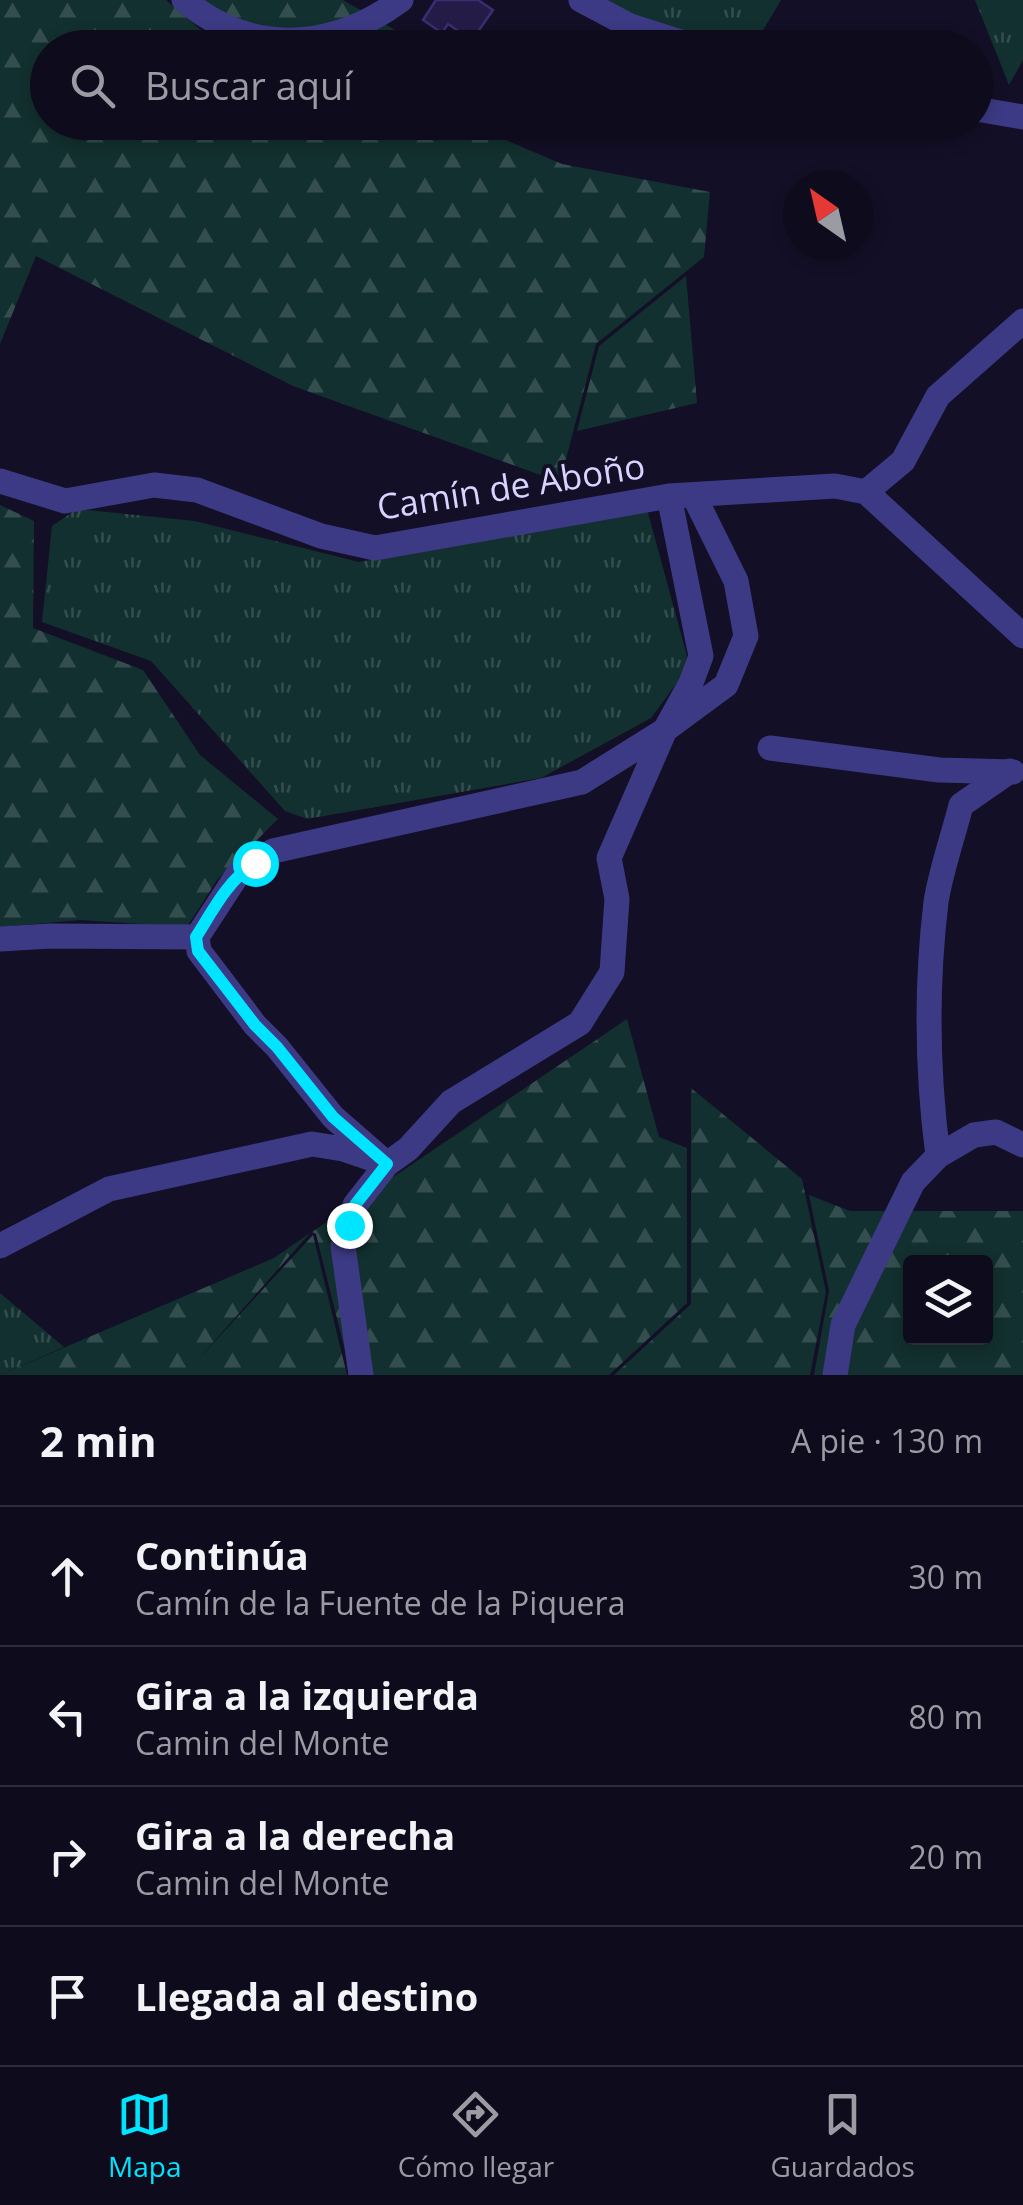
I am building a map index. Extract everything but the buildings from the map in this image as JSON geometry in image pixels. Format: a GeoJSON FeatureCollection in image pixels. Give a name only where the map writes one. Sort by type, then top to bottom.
{"type":"FeatureCollection","features":[{"type":"Feature","properties":{"kind":"street"},"geometry":{"type":"LineString","coordinates":[[184,0],[229,30]]}},
{"type":"Feature","properties":{"kind":"street"},"geometry":{"type":"LineString","coordinates":[[342,30],[360,26],[401,0]]}},
{"type":"Feature","properties":{"kind":"street"},"geometry":{"type":"LineString","coordinates":[[581,0],[643,30]]}},
{"type":"Feature","properties":{"kind":"street"},"geometry":{"type":"LineString","coordinates":[[993,112],[1023,116]]}},
{"type":"Feature","properties":{"kind":"street"},"geometry":{"type":"LineString","coordinates":[[1023,321],[938,396],[904,461],[866,492],[1023,636]]}},
{"type":"Feature","properties":{"kind":"street","name":"Camín de Aboño"},"geometry":{"type":"LineString","coordinates":[[0,481],[66,501],[154,485],[196,490],[321,536],[375,548],[682,496],[834,486],[866,492]]}},
{"type":"Feature","properties":{"kind":"street"},"geometry":{"type":"LineString","coordinates":[[360,1375],[343,1246],[355,1205],[387,1164],[408,1149],[451,1102],[580,1023],[612,972],[617,899],[608,858],[701,656],[682,496]]}},
{"type":"Feature","properties":{"kind":"street"},"geometry":{"type":"LineString","coordinates":[[387,1164],[333,1117],[255,1025],[198,951],[196,937],[238,874],[273,852],[582,782],[665,730],[726,685],[746,636],[736,581],[682,496]]}},
{"type":"Feature","properties":{"kind":"street"},"geometry":{"type":"LineString","coordinates":[[770,748],[939,770],[1017,772]]}},
{"type":"Feature","properties":{"kind":"street"},"geometry":{"type":"LineString","coordinates":[[938,1156],[928,1012],[937,899],[961,805],[1017,772]]}},
{"type":"Feature","properties":{"kind":"street"},"geometry":{"type":"LineString","coordinates":[[0,939],[196,937]]}},
{"type":"Feature","properties":{"kind":"street"},"geometry":{"type":"LineString","coordinates":[[834,1375],[843,1325],[913,1182],[938,1156],[974,1136],[996,1132],[1023,1145]]}},
{"type":"Feature","properties":{"kind":"street"},"geometry":{"type":"LineString","coordinates":[[0,1246],[109,1189],[312,1144],[387,1164]]}},
{"type":"Feature","properties":{"kind":"green space"},"geometry":{"type":"Polygon","coordinates":[[[0,0],[166,0],[201,30],[30,30],[30,140],[506,140],[562,164],[710,192],[704,257],[596,344],[560,482],[293,386],[36,256],[0,344],[0,0]]]}},
{"type":"Feature","properties":{"kind":"green space"},"geometry":{"type":"Polygon","coordinates":[[[171,0],[343,0],[395,30],[219,30],[202,27],[171,0]]]}},
{"type":"Feature","properties":{"kind":"green space"},"geometry":{"type":"Polygon","coordinates":[[[596,0],[781,0],[763,30],[670,30],[596,0]]]}},
{"type":"Feature","properties":{"kind":"green space"},"geometry":{"type":"Polygon","coordinates":[[[975,0],[1023,0],[1023,60],[1009,85],[993,45],[993,30],[987,30],[975,0]]]}},
{"type":"Feature","properties":{"kind":"green space"},"geometry":{"type":"Polygon","coordinates":[[[686,276],[697,403],[577,431],[599,346],[686,276]]]}},
{"type":"Feature","properties":{"kind":"green space"},"geometry":{"type":"Polygon","coordinates":[[[0,505],[34,521],[33,628],[143,670],[200,755],[278,819],[217,880],[187,927],[80,920],[0,927],[0,505]]]}},
{"type":"Feature","properties":{"kind":"green space"},"geometry":{"type":"Polygon","coordinates":[[[77,509],[195,521],[359,562],[647,509],[687,656],[682,676],[651,718],[541,778],[307,819],[285,811],[151,661],[42,622],[52,526],[77,509]]]}},
{"type":"Feature","properties":{"kind":"green space"},"geometry":{"type":"Polygon","coordinates":[[[627,1019],[659,1137],[687,1148],[687,1303],[609,1375],[351,1375],[316,1234],[312,1232],[627,1019]]]}},
{"type":"Feature","properties":{"kind":"green space"},"geometry":{"type":"Polygon","coordinates":[[[691,1088],[802,1179],[826,1292],[810,1375],[614,1375],[691,1304],[691,1088]]]}},
{"type":"Feature","properties":{"kind":"green space"},"geometry":{"type":"Polygon","coordinates":[[[809,1195],[850,1211],[1023,1211],[1023,1375],[814,1375],[829,1291],[809,1195]]]}},
{"type":"Feature","properties":{"kind":"green space"},"geometry":{"type":"Polygon","coordinates":[[[310,1233],[196,1362],[313,1235],[347,1375],[0,1375],[274,1258],[310,1233]]]}},
{"type":"Feature","properties":{"kind":"green space"},"geometry":{"type":"Polygon","coordinates":[[[0,1293],[64,1347],[0,1375],[0,1293]]]}},
{"type":"Feature","properties":{"kind":"route"},"geometry":{"type":"LineString","coordinates":[[255,863],[238,874],[196,937],[198,951],[333,1117],[387,1164],[355,1205],[349,1225]]}}]}
